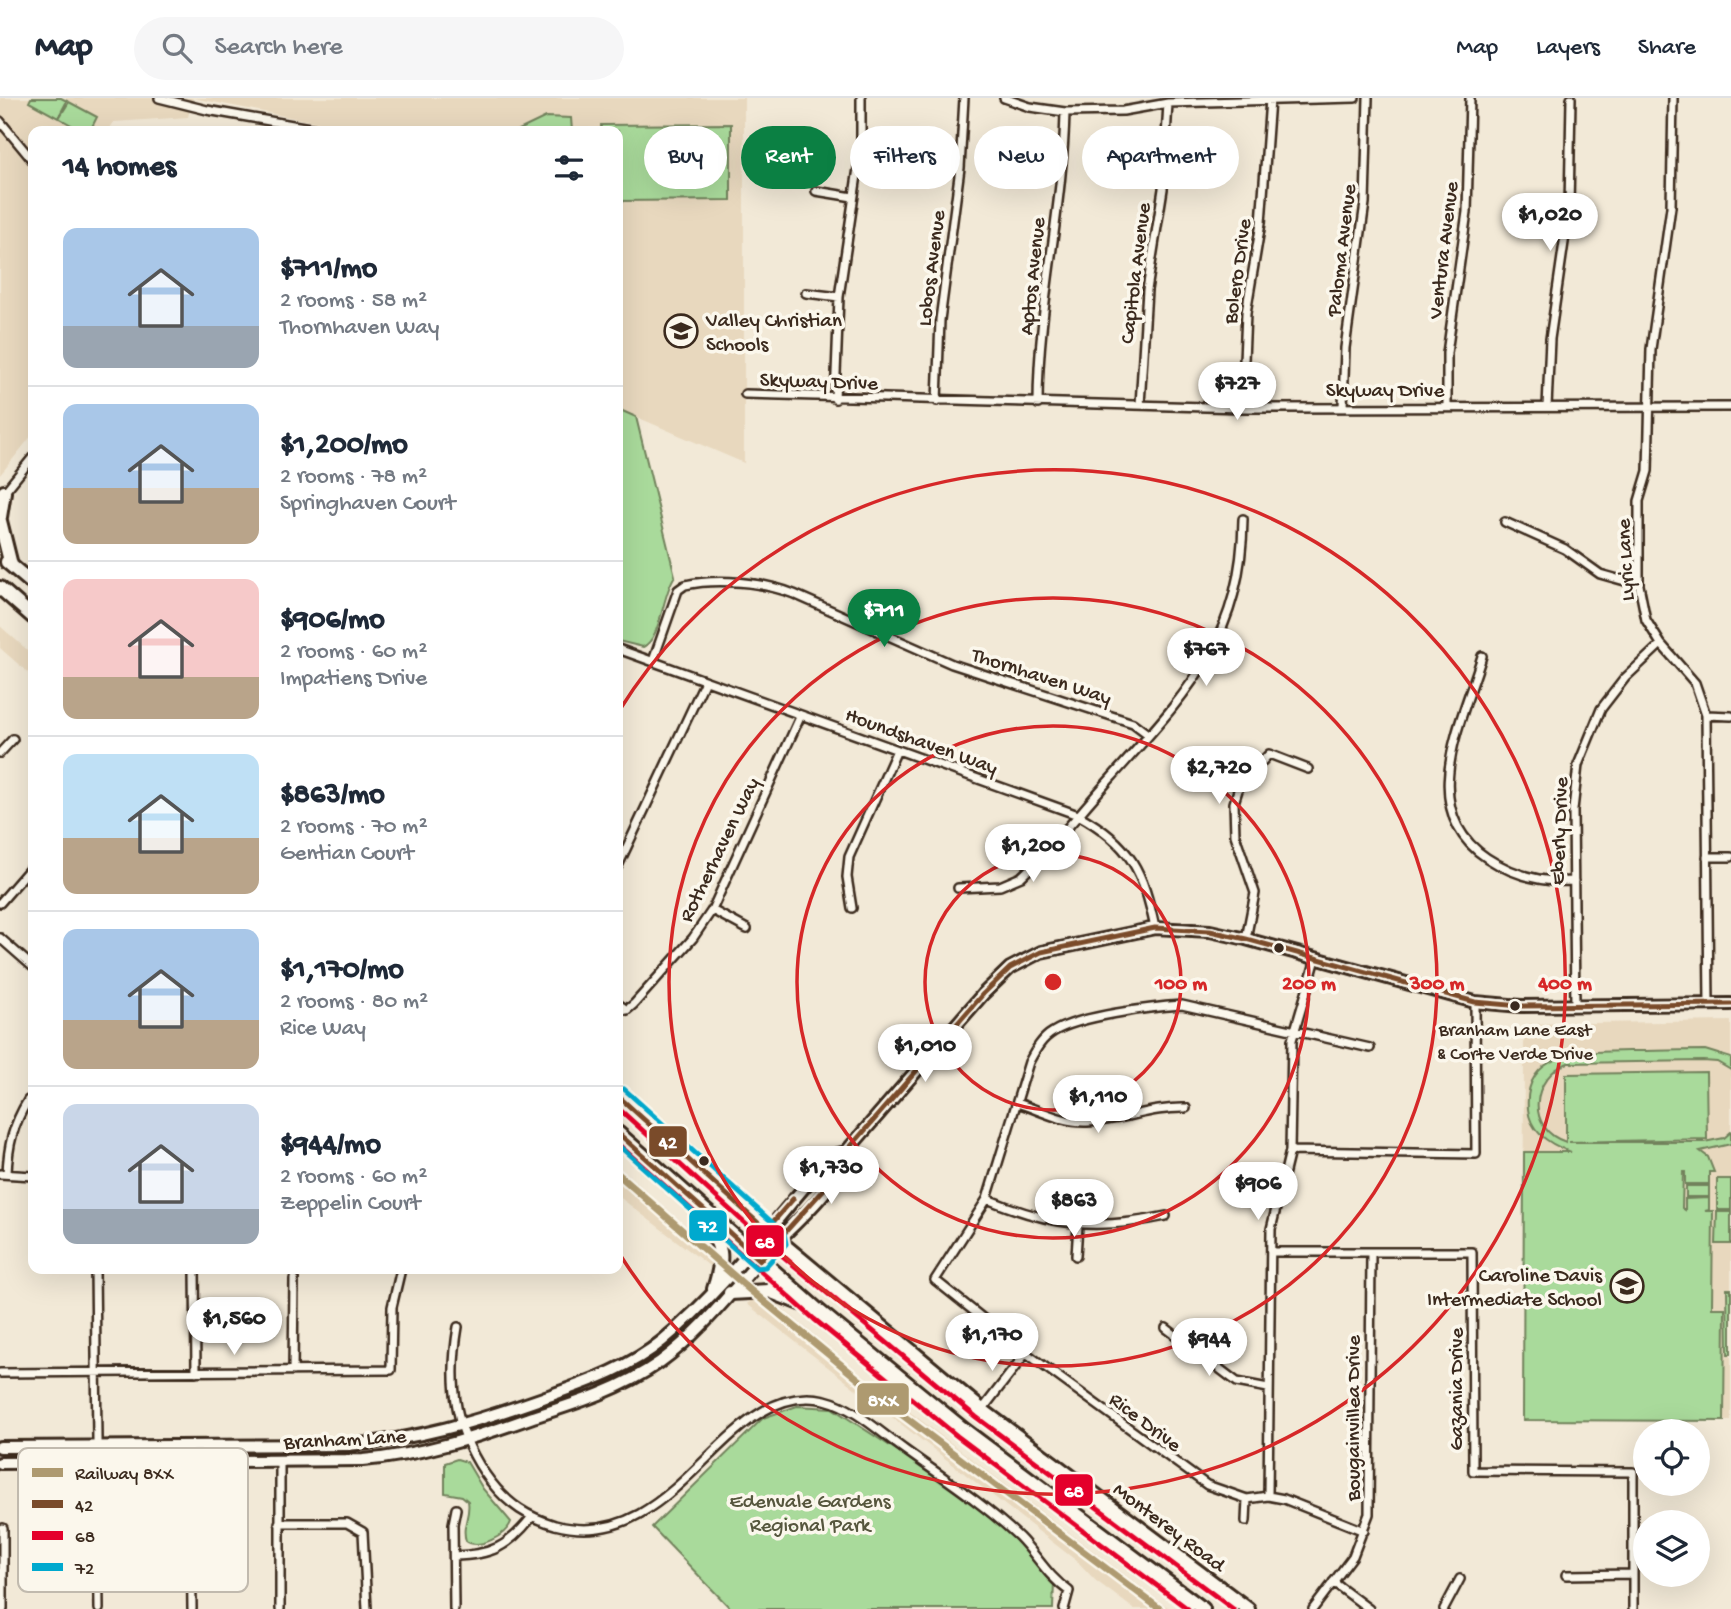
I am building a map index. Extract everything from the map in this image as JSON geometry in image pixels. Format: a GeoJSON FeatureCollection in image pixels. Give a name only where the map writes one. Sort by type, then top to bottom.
{"type":"FeatureCollection","features":[{"type":"Feature","properties":{"kind":"main road"},"geometry":{"type":"LineString","coordinates":[[2,494],[0,519],[11,565]]}},
{"type":"Feature","properties":{"kind":"main road"},"geometry":{"type":"LineString","coordinates":[[0,556],[28,580]]}},
{"type":"Feature","properties":{"kind":"main road"},"geometry":{"type":"LineString","coordinates":[[0,588],[28,613]]}},
{"type":"Feature","properties":{"kind":"main road"},"geometry":{"type":"LineString","coordinates":[[846,1152],[983,994],[1010,968],[1041,952],[1155,928],[1210,931],[1246,939],[1475,1002],[1575,1006],[1731,1004]]}},
{"type":"Feature","properties":{"kind":"main road","name":"Monterey Road"},"geometry":{"type":"LineString","coordinates":[[623,1101],[766,1230],[982,1410],[1248,1609]]}},
{"type":"Feature","properties":{"kind":"main road"},"geometry":{"type":"LineString","coordinates":[[623,1137],[820,1312],[962,1429],[1203,1609]]}},
{"type":"Feature","properties":{"kind":"main road","name":"Branham Lane"},"geometry":{"type":"LineString","coordinates":[[0,1447],[347,1445],[392,1442],[461,1425],[583,1384],[624,1366],[661,1342],[714,1289],[831,1156],[846,1152],[842,1169],[730,1293],[660,1361],[628,1381],[590,1398],[467,1440],[397,1457],[248,1461]]}},
{"type":"Feature","properties":{"kind":"main road"},"geometry":{"type":"LineString","coordinates":[[689,1196],[720,1248],[722,1266],[714,1289]]}},
{"type":"Feature","properties":{"kind":"main road"},"geometry":{"type":"LineString","coordinates":[[730,1293],[769,1291],[820,1312]]}},
{"type":"Feature","properties":{"kind":"main road","name":"Branham Lane"},"geometry":{"type":"LineString","coordinates":[[0,1463],[18,1463]]}},
{"type":"Feature","properties":{"kind":"street"},"geometry":{"type":"LineString","coordinates":[[159,98],[207,110],[298,126]]}},
{"type":"Feature","properties":{"kind":"street"},"geometry":{"type":"LineString","coordinates":[[835,399],[839,297],[861,148],[861,98]]}},
{"type":"Feature","properties":{"kind":"street","name":"Lobos Avenue"},"geometry":{"type":"LineString","coordinates":[[937,401],[940,320],[960,167],[964,98]]}},
{"type":"Feature","properties":{"kind":"street"},"geometry":{"type":"LineString","coordinates":[[1004,98],[1030,107],[1065,112],[1123,111],[1168,103],[1355,98]]}},
{"type":"Feature","properties":{"kind":"street","name":"Paloma Avenue"},"geometry":{"type":"LineString","coordinates":[[1343,407],[1349,311],[1366,203],[1368,98]]}},
{"type":"Feature","properties":{"kind":"street","name":"Ventura Avenue"},"geometry":{"type":"LineString","coordinates":[[1447,407],[1447,353],[1466,212],[1470,98]]}},
{"type":"Feature","properties":{"kind":"street"},"geometry":{"type":"LineString","coordinates":[[1547,407],[1550,339],[1569,208],[1572,98]]}},
{"type":"Feature","properties":{"kind":"street","name":"Lyric Lane"},"geometry":{"type":"LineString","coordinates":[[1673,98],[1671,207],[1651,349],[1648,471],[1639,501],[1639,585],[1646,620],[1661,644],[1695,683],[1706,715],[1709,1004]]}},
{"type":"Feature","properties":{"kind":"street","name":"Bolero Drive"},"geometry":{"type":"LineString","coordinates":[[1242,408],[1246,313],[1262,211],[1270,100]]}},
{"type":"Feature","properties":{"kind":"street","name":"Capitola Avenue"},"geometry":{"type":"LineString","coordinates":[[1140,405],[1147,290],[1163,189],[1168,103]]}},
{"type":"Feature","properties":{"kind":"street","name":"Aptos Avenue"},"geometry":{"type":"LineString","coordinates":[[1038,404],[1044,291],[1062,176],[1065,112]]}},
{"type":"Feature","properties":{"kind":"street"},"geometry":{"type":"LineString","coordinates":[[0,121],[28,155]]}},
{"type":"Feature","properties":{"kind":"street"},"geometry":{"type":"LineString","coordinates":[[817,191],[853,197]]}},
{"type":"Feature","properties":{"kind":"street"},"geometry":{"type":"LineString","coordinates":[[806,293],[839,297]]}},
{"type":"Feature","properties":{"kind":"street","name":"Skyway Drive"},"geometry":{"type":"LineString","coordinates":[[745,394],[835,399],[1242,408],[1731,407]]}},
{"type":"Feature","properties":{"kind":"street"},"geometry":{"type":"LineString","coordinates":[[2,494],[28,463]]}},
{"type":"Feature","properties":{"kind":"street"},"geometry":{"type":"LineString","coordinates":[[958,888],[1000,886],[1021,877],[1189,688],[1214,648],[1230,613],[1239,577],[1243,519]]}},
{"type":"Feature","properties":{"kind":"street"},"geometry":{"type":"LineString","coordinates":[[1505,522],[1565,549],[1600,574],[1639,585]]}},
{"type":"Feature","properties":{"kind":"street","name":"Thornhaven Way"},"geometry":{"type":"LineString","coordinates":[[653,661],[678,590],[685,585],[738,584],[773,588],[794,594],[952,664],[1133,723],[1149,735]]}},
{"type":"Feature","properties":{"kind":"street","name":"Eberly Drive"},"geometry":{"type":"LineString","coordinates":[[1575,1006],[1574,786],[1587,736],[1601,709],[1625,678],[1661,644]]}},
{"type":"Feature","properties":{"kind":"street","name":"Houndshaven Way"},"geometry":{"type":"LineString","coordinates":[[623,651],[1078,815],[1101,828],[1136,864],[1144,881],[1155,928]]}},
{"type":"Feature","properties":{"kind":"street"},"geometry":{"type":"LineString","coordinates":[[1482,656],[1463,709],[1450,759],[1447,782],[1452,817],[1460,832],[1478,851],[1496,864],[1546,881],[1574,881]]}},
{"type":"Feature","properties":{"kind":"street"},"geometry":{"type":"LineString","coordinates":[[623,855],[705,681]]}},
{"type":"Feature","properties":{"kind":"street","name":"Rotherhaven Way"},"geometry":{"type":"LineString","coordinates":[[623,1007],[627,1010],[634,1004],[693,938],[712,910],[801,715]]}},
{"type":"Feature","properties":{"kind":"street"},"geometry":{"type":"LineString","coordinates":[[1706,715],[1731,716]]}},
{"type":"Feature","properties":{"kind":"street"},"geometry":{"type":"LineString","coordinates":[[0,753],[13,739]]}},
{"type":"Feature","properties":{"kind":"street"},"geometry":{"type":"LineString","coordinates":[[852,908],[847,877],[849,858],[897,750]]}},
{"type":"Feature","properties":{"kind":"street"},"geometry":{"type":"LineString","coordinates":[[1246,939],[1255,893],[1232,820],[1239,787],[1269,754],[1308,769]]}},
{"type":"Feature","properties":{"kind":"street"},"geometry":{"type":"LineString","coordinates":[[1707,857],[1731,857]]}},
{"type":"Feature","properties":{"kind":"street"},"geometry":{"type":"LineString","coordinates":[[0,903],[28,871]]}},
{"type":"Feature","properties":{"kind":"street"},"geometry":{"type":"LineString","coordinates":[[712,910],[747,929]]}},
{"type":"Feature","properties":{"kind":"street"},"geometry":{"type":"LineString","coordinates":[[0,938],[28,963]]}},
{"type":"Feature","properties":{"kind":"street"},"geometry":{"type":"LineString","coordinates":[[1268,1496],[1271,1229],[1290,1151],[1290,1049],[1293,1031],[1317,960]]}},
{"type":"Feature","properties":{"kind":"street"},"geometry":{"type":"LineString","coordinates":[[1290,1151],[1476,1154],[1475,1002]]}},
{"type":"Feature","properties":{"kind":"street"},"geometry":{"type":"LineString","coordinates":[[1166,1216],[1124,1225],[1078,1225],[1031,1217],[987,1199],[1038,1046],[1052,1032],[1069,1024],[1157,1006],[1182,1005],[1370,1048]]}},
{"type":"Feature","properties":{"kind":"street"},"geometry":{"type":"LineString","coordinates":[[28,1100],[14,1125],[3,1174],[28,1176]]}},
{"type":"Feature","properties":{"kind":"street"},"geometry":{"type":"LineString","coordinates":[[1017,1103],[1063,1119],[1084,1122],[1167,1107],[1186,1108]]}},
{"type":"Feature","properties":{"kind":"street","name":"Rice Drive"},"geometry":{"type":"LineString","coordinates":[[987,1199],[935,1280],[1026,1353],[1178,1467],[1207,1485],[1247,1499],[1268,1496],[1301,1504],[1364,1531]]}},
{"type":"Feature","properties":{"kind":"street"},"geometry":{"type":"LineString","coordinates":[[1076,1256],[1078,1225]]}},
{"type":"Feature","properties":{"kind":"street","name":"Gazania Drive"},"geometry":{"type":"LineString","coordinates":[[1271,1252],[1472,1252],[1473,1471],[1633,1472],[1633,1510]]}},
{"type":"Feature","properties":{"kind":"street","name":"Bougainvillea Drive"},"geometry":{"type":"LineString","coordinates":[[1312,1609],[1353,1556],[1364,1531],[1370,1498],[1371,1252]]}},
{"type":"Feature","properties":{"kind":"street"},"geometry":{"type":"LineString","coordinates":[[95,1274],[97,1446]]}},
{"type":"Feature","properties":{"kind":"street"},"geometry":{"type":"LineString","coordinates":[[195,1274],[196,1372]]}},
{"type":"Feature","properties":{"kind":"street"},"geometry":{"type":"LineString","coordinates":[[0,1373],[391,1370],[390,1320],[400,1274]]}},
{"type":"Feature","properties":{"kind":"street"},"geometry":{"type":"LineString","coordinates":[[293,1371],[294,1279]]}},
{"type":"Feature","properties":{"kind":"street"},"geometry":{"type":"LineString","coordinates":[[458,1327],[454,1349],[455,1410],[482,1470],[497,1490],[531,1518],[567,1528],[587,1529],[633,1518],[659,1503],[764,1410],[801,1399],[825,1400],[858,1417],[984,1507],[1020,1538],[1060,1585],[1069,1591],[1064,1609]]}},
{"type":"Feature","properties":{"kind":"street"},"geometry":{"type":"LineString","coordinates":[[1166,1328],[1237,1382],[1268,1388]]}},
{"type":"Feature","properties":{"kind":"street"},"geometry":{"type":"LineString","coordinates":[[982,1410],[1026,1353]]}},
{"type":"Feature","properties":{"kind":"street"},"geometry":{"type":"LineString","coordinates":[[280,1461],[280,1609]]}},
{"type":"Feature","properties":{"kind":"street"},"geometry":{"type":"LineString","coordinates":[[1246,1521],[1247,1499]]}},
{"type":"Feature","properties":{"kind":"street"},"geometry":{"type":"LineString","coordinates":[[454,1609],[456,1509]]}},
{"type":"Feature","properties":{"kind":"street"},"geometry":{"type":"LineString","coordinates":[[454,1556],[495,1550],[514,1540],[531,1518]]}},
{"type":"Feature","properties":{"kind":"street"},"geometry":{"type":"LineString","coordinates":[[279,1523],[347,1523],[363,1532],[367,1609]]}},
{"type":"Feature","properties":{"kind":"street"},"geometry":{"type":"LineString","coordinates":[[3,1528],[3,1609]]}},
{"type":"Feature","properties":{"kind":"street"},"geometry":{"type":"LineString","coordinates":[[1566,1575],[1633,1574]]}},
{"type":"Feature","properties":{"kind":"street"},"geometry":{"type":"LineString","coordinates":[[1444,1609],[1460,1579]]}},
{"type":"Feature","properties":{"kind":"street"},"geometry":{"type":"LineString","coordinates":[[1334,1582],[1369,1609]]}},
{"type":"Feature","properties":{"kind":"street","name":"Gazania Drive"},"geometry":{"type":"LineString","coordinates":[[1633,1587],[1633,1609]]}},
{"type":"Feature","properties":{"kind":"shaded area"},"geometry":{"type":"Polygon","coordinates":[[[0,98],[193,98],[188,117],[114,122],[111,126],[28,126],[28,440],[0,475],[0,98]]]}},
{"type":"Feature","properties":{"kind":"shaded area","name":"Valley Christian Schools"},"geometry":{"type":"Polygon","coordinates":[[[193,98],[744,98],[741,189],[744,189],[744,463],[623,411],[623,126],[335,126],[193,98]]]}},
{"type":"Feature","properties":{"kind":"shaded area"},"geometry":{"type":"Polygon","coordinates":[[[0,626],[28,651],[28,673],[0,648],[0,626]]]}},
{"type":"Feature","properties":{"kind":"shaded area","name":"Caroline Davis Intermediate School"},"geometry":{"type":"Polygon","coordinates":[[[1731,1021],[1731,1421],[1523,1420],[1524,1024],[1731,1021]]]}},
{"type":"Feature","properties":{"kind":"shaded area"},"geometry":{"type":"Polygon","coordinates":[[[623,1173],[712,1252],[718,1260],[712,1268],[623,1200],[623,1173]]]}},
{"type":"Feature","properties":{"kind":"shaded area"},"geometry":{"type":"Polygon","coordinates":[[[754,1297],[759,1301],[762,1297],[770,1298],[881,1390],[1170,1609],[1134,1609],[1095,1580],[1078,1562],[747,1304],[754,1297]]]}},
{"type":"Feature","properties":{"kind":"green space"},"geometry":{"type":"Polygon","coordinates":[[[31,98],[61,98],[67,101],[58,118],[29,102],[31,98]]]}},
{"type":"Feature","properties":{"kind":"green space"},"geometry":{"type":"Polygon","coordinates":[[[69,102],[97,117],[92,126],[73,126],[59,118],[69,102]]]}},
{"type":"Feature","properties":{"kind":"green space"},"geometry":{"type":"Polygon","coordinates":[[[546,117],[571,118],[572,126],[527,126],[546,117]]]}},
{"type":"Feature","properties":{"kind":"green space"},"geometry":{"type":"Polygon","coordinates":[[[731,124],[731,200],[623,201],[623,126],[601,126],[731,124]]]}},
{"type":"Feature","properties":{"kind":"green space"},"geometry":{"type":"Polygon","coordinates":[[[623,411],[636,417],[675,576],[654,634],[643,647],[623,642],[623,411]]]}},
{"type":"Feature","properties":{"kind":"green space","name":"Caroline Davis Intermediate School"},"geometry":{"type":"Polygon","coordinates":[[[1705,1050],[1731,1058],[1731,1070],[1717,1062],[1703,1061],[1568,1063],[1546,1079],[1538,1103],[1544,1126],[1566,1142],[1566,1074],[1706,1072],[1707,1139],[1569,1142],[1704,1142],[1724,1138],[1731,1132],[1731,1144],[1700,1151],[1708,1157],[1714,1172],[1709,1172],[1709,1184],[1685,1184],[1683,1172],[1682,1208],[1685,1210],[1685,1199],[1709,1198],[1709,1210],[1705,1211],[1713,1211],[1712,1308],[1725,1308],[1724,1421],[1523,1420],[1524,1152],[1571,1152],[1549,1142],[1533,1125],[1528,1109],[1529,1089],[1536,1074],[1561,1057],[1613,1051],[1705,1050]]]}},
{"type":"Feature","properties":{"kind":"green space"},"geometry":{"type":"Polygon","coordinates":[[[1717,1179],[1731,1179],[1731,1210],[1717,1210],[1717,1179]]]}},
{"type":"Feature","properties":{"kind":"green space"},"geometry":{"type":"Polygon","coordinates":[[[1686,1186],[1709,1186],[1709,1197],[1686,1197],[1686,1186]]]}},
{"type":"Feature","properties":{"kind":"green space"},"geometry":{"type":"Polygon","coordinates":[[[1717,1212],[1731,1212],[1731,1244],[1716,1244],[1717,1212]]]}},
{"type":"Feature","properties":{"kind":"green space"},"geometry":{"type":"Polygon","coordinates":[[[1727,1289],[1731,1289],[1731,1354],[1728,1354],[1727,1289]]]}},
{"type":"Feature","properties":{"kind":"green space","name":"Edenvale Gardens Regional Park"},"geometry":{"type":"Polygon","coordinates":[[[797,1406],[832,1408],[948,1484],[1007,1531],[1054,1582],[1053,1609],[731,1609],[652,1527],[763,1418],[797,1406]]]}},
{"type":"Feature","properties":{"kind":"green space"},"geometry":{"type":"Polygon","coordinates":[[[457,1459],[467,1462],[483,1489],[511,1522],[498,1537],[484,1543],[466,1541],[468,1501],[462,1496],[445,1493],[445,1463],[457,1459]]]}},
{"type":"Feature","properties":{"kind":"rail line","name":"8XX"},"geometry":{"type":"LineString","coordinates":[[623,1178],[750,1290],[901,1414],[1160,1609]]}},
{"type":"Feature","properties":{"kind":"transit line","name":"42"},"geometry":{"type":"LineString","coordinates":[[623,1137],[760,1260],[842,1169],[846,1152],[983,994],[1010,968],[1041,952],[1155,928],[1210,931],[1246,939],[1475,1002],[1521,1006],[1731,1004]]}},
{"type":"Feature","properties":{"kind":"transit line","name":"72"},"geometry":{"type":"LineString","coordinates":[[623,1149],[756,1268],[765,1267],[786,1244],[784,1233],[624,1089]]}},
{"type":"Feature","properties":{"kind":"transit line","name":"42"},"geometry":{"type":"LineString","coordinates":[[623,1101],[766,1230],[793,1199]]}},
{"type":"Feature","properties":{"kind":"transit line","name":"68"},"geometry":{"type":"LineString","coordinates":[[623,1113],[760,1237],[976,1417],[1233,1609]]}},
{"type":"Feature","properties":{"kind":"transit line","name":"68"},"geometry":{"type":"LineString","coordinates":[[623,1148],[814,1319],[957,1436],[1188,1609]]}},
{"type":"Feature","properties":{"kind":"place","name":"Valley Christian Schools"},"geometry":{"type":"Point","coordinates":[681,331]}},
{"type":"Feature","properties":{"kind":"place","name":"Branham Lane East & Corte Verde Drive"},"geometry":{"type":"Point","coordinates":[1515,1006]}},
{"type":"Feature","properties":{"kind":"place","name":"Caroline Davis Intermediate School"},"geometry":{"type":"Point","coordinates":[1627,1286]}}]}
